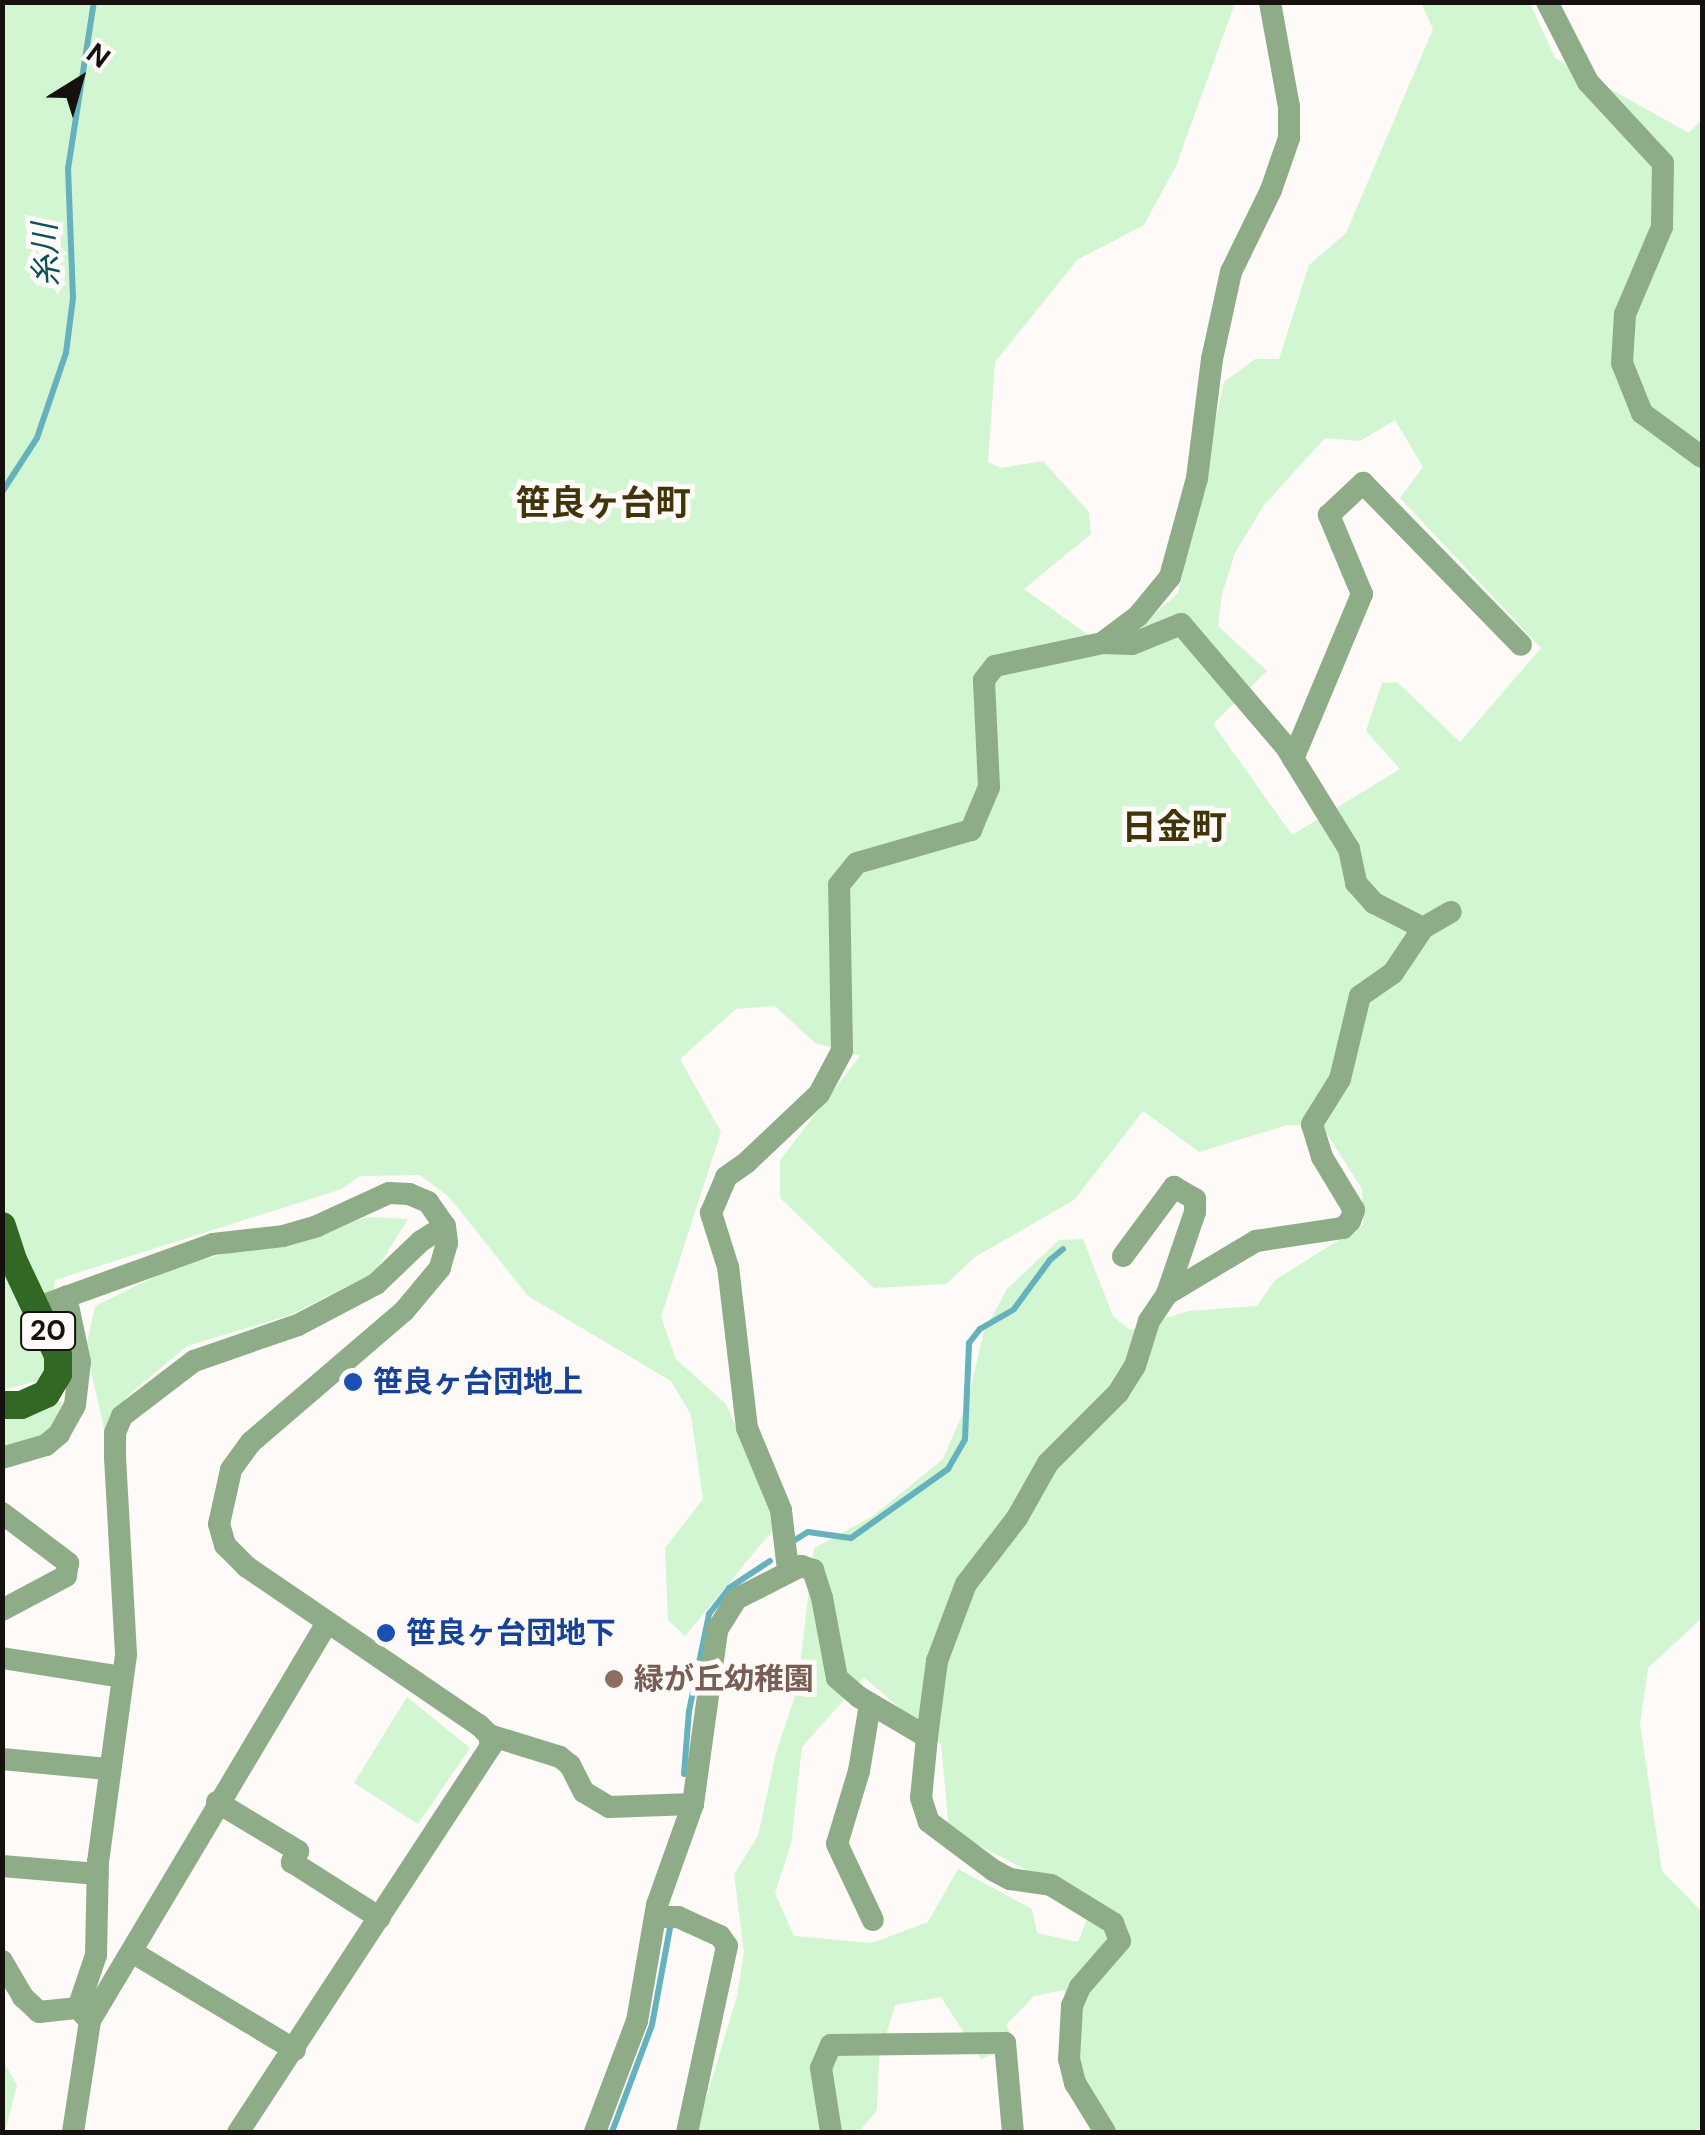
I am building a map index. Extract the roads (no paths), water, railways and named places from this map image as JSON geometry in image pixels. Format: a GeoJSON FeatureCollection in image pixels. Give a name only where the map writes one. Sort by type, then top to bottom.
{"type":"FeatureCollection","features":[{"type":"Feature","properties":{"kind":"main road","name":"20"},"geometry":{"type":"LineString","coordinates":[[2,1226],[13,1260],[58,1355],[58,1374],[46,1394],[21,1405],[2,1406]]}},
{"type":"Feature","properties":{"kind":"street"},"geometry":{"type":"LineString","coordinates":[[1102,643],[1138,616],[1170,577],[1197,478],[1212,359],[1231,272],[1271,190],[1289,138],[1289,108],[1270,2]]}},
{"type":"Feature","properties":{"kind":"street"},"geometry":{"type":"LineString","coordinates":[[1548,2],[1588,82],[1663,164],[1666,191],[1662,227],[1624,314],[1622,363],[1642,413],[1702,457]]}},
{"type":"Feature","properties":{"kind":"street"},"geometry":{"type":"LineString","coordinates":[[1294,759],[1362,594],[1329,515],[1363,483],[1521,645]]}},
{"type":"Feature","properties":{"kind":"street"},"geometry":{"type":"LineString","coordinates":[[788,1570],[781,1510],[747,1428],[728,1267],[710,1212],[726,1176],[746,1164],[819,1094],[842,1051],[839,884],[857,864],[971,830],[989,787],[984,680],[995,666],[1102,643],[1132,644],[1182,624],[1229,675],[1294,759],[1349,849],[1356,883],[1374,903],[1423,928]]}},
{"type":"Feature","properties":{"kind":"street"},"geometry":{"type":"LineString","coordinates":[[1168,1294],[1256,1241],[1343,1228],[1350,1221],[1354,1210],[1322,1157],[1312,1124],[1340,1079],[1360,996],[1393,974],[1423,928],[1451,912]]}},
{"type":"Feature","properties":{"kind":"street"},"geometry":{"type":"LineString","coordinates":[[1105,2132],[1075,2083],[1069,2058],[1072,2006],[1080,1986],[1120,1941],[1113,1923],[1051,1885],[1010,1878],[993,1870],[929,1822],[922,1798],[937,1661],[966,1584],[1017,1518],[1048,1462],[1118,1393],[1135,1366],[1149,1321],[1168,1294],[1195,1212],[1195,1199],[1174,1187],[1123,1256]]}},
{"type":"Feature","properties":{"kind":"street"},"geometry":{"type":"LineString","coordinates":[[38,1307],[213,1244],[283,1236],[317,1226],[389,1193],[409,1194],[428,1202],[445,1226],[447,1244],[440,1268],[404,1311],[346,1364],[275,1418],[231,1470],[219,1524],[226,1545],[247,1567],[490,1735],[560,1757],[570,1765],[584,1792],[609,1807],[693,1804]]}},
{"type":"Feature","properties":{"kind":"street"},"geometry":{"type":"LineString","coordinates":[[73,2132],[84,2015],[96,1955],[98,1874],[108,1768],[126,1654],[115,1433],[122,1416],[194,1361],[298,1325],[376,1284],[421,1241],[445,1226]]}},
{"type":"Feature","properties":{"kind":"street"},"geometry":{"type":"LineString","coordinates":[[2,1458],[46,1445],[60,1434],[75,1406],[80,1362],[66,1296]]}},
{"type":"Feature","properties":{"kind":"street"},"geometry":{"type":"LineString","coordinates":[[2,1513],[68,1563],[66,1576],[2,1610]]}},
{"type":"Feature","properties":{"kind":"street"},"geometry":{"type":"LineString","coordinates":[[595,2132],[637,2021],[656,1916],[693,1804],[717,1630],[736,1599],[788,1570],[802,1566],[813,1570],[837,1678],[870,1704],[927,1736]]}},
{"type":"Feature","properties":{"kind":"street"},"geometry":{"type":"LineString","coordinates":[[84,2015],[132,1952],[326,1623]]}},
{"type":"Feature","properties":{"kind":"street"},"geometry":{"type":"LineString","coordinates":[[2,1658],[122,1677]]}},
{"type":"Feature","properties":{"kind":"street"},"geometry":{"type":"LineString","coordinates":[[870,1704],[858,1771],[837,1844],[874,1920]]}},
{"type":"Feature","properties":{"kind":"street"},"geometry":{"type":"LineString","coordinates":[[238,2132],[490,1746],[490,1735]]}},
{"type":"Feature","properties":{"kind":"street"},"geometry":{"type":"LineString","coordinates":[[2,1758],[108,1768]]}},
{"type":"Feature","properties":{"kind":"street"},"geometry":{"type":"LineString","coordinates":[[218,1802],[298,1850],[292,1862],[380,1918]]}},
{"type":"Feature","properties":{"kind":"street"},"geometry":{"type":"LineString","coordinates":[[2,1866],[98,1874]]}},
{"type":"Feature","properties":{"kind":"street"},"geometry":{"type":"LineString","coordinates":[[656,1916],[678,1917],[720,1936],[726,1946],[687,2132]]}},
{"type":"Feature","properties":{"kind":"street"},"geometry":{"type":"LineString","coordinates":[[132,1952],[295,2050]]}},
{"type":"Feature","properties":{"kind":"street"},"geometry":{"type":"LineString","coordinates":[[2,1961],[23,1997],[39,2012],[84,2015]]}},
{"type":"Feature","properties":{"kind":"street"},"geometry":{"type":"LineString","coordinates":[[831,2132],[821,2068],[831,2044],[1005,2043],[1013,2132]]}},
{"type":"Feature","properties":{"kind":"waterway","name":"糸川"},"geometry":{"type":"LineString","coordinates":[[2,492],[37,438],[66,353],[73,298],[68,169],[94,2]]}},
{"type":"Feature","properties":{"kind":"waterway"},"geometry":{"type":"LineString","coordinates":[[795,1540],[808,1532],[851,1538],[948,1469],[965,1439],[969,1343],[980,1329],[1014,1309],[1050,1260],[1063,1249]]}},
{"type":"Feature","properties":{"kind":"waterway"},"geometry":{"type":"LineString","coordinates":[[684,1774],[689,1711],[709,1614],[729,1588],[770,1561]]}},
{"type":"Feature","properties":{"kind":"waterway"},"geometry":{"type":"LineString","coordinates":[[612,2132],[652,2025],[670,1928]]}},
{"type":"Feature","properties":{"kind":"place","name":"笹良ヶ台団地上"},"geometry":{"type":"Point","coordinates":[353,1382]}},
{"type":"Feature","properties":{"kind":"place","name":"笹良ヶ台団地下"},"geometry":{"type":"Point","coordinates":[386,1633]}},
{"type":"Feature","properties":{"kind":"place","name":"緑が丘幼稚園"},"geometry":{"type":"Point","coordinates":[614,1679]}},
{"type":"Feature","properties":{"kind":"district","name":"笹良ヶ台町"},"geometry":{"type":"Point","coordinates":[603,503]}},
{"type":"Feature","properties":{"kind":"district","name":"日金町"},"geometry":{"type":"Point","coordinates":[1174,827]}}]}
